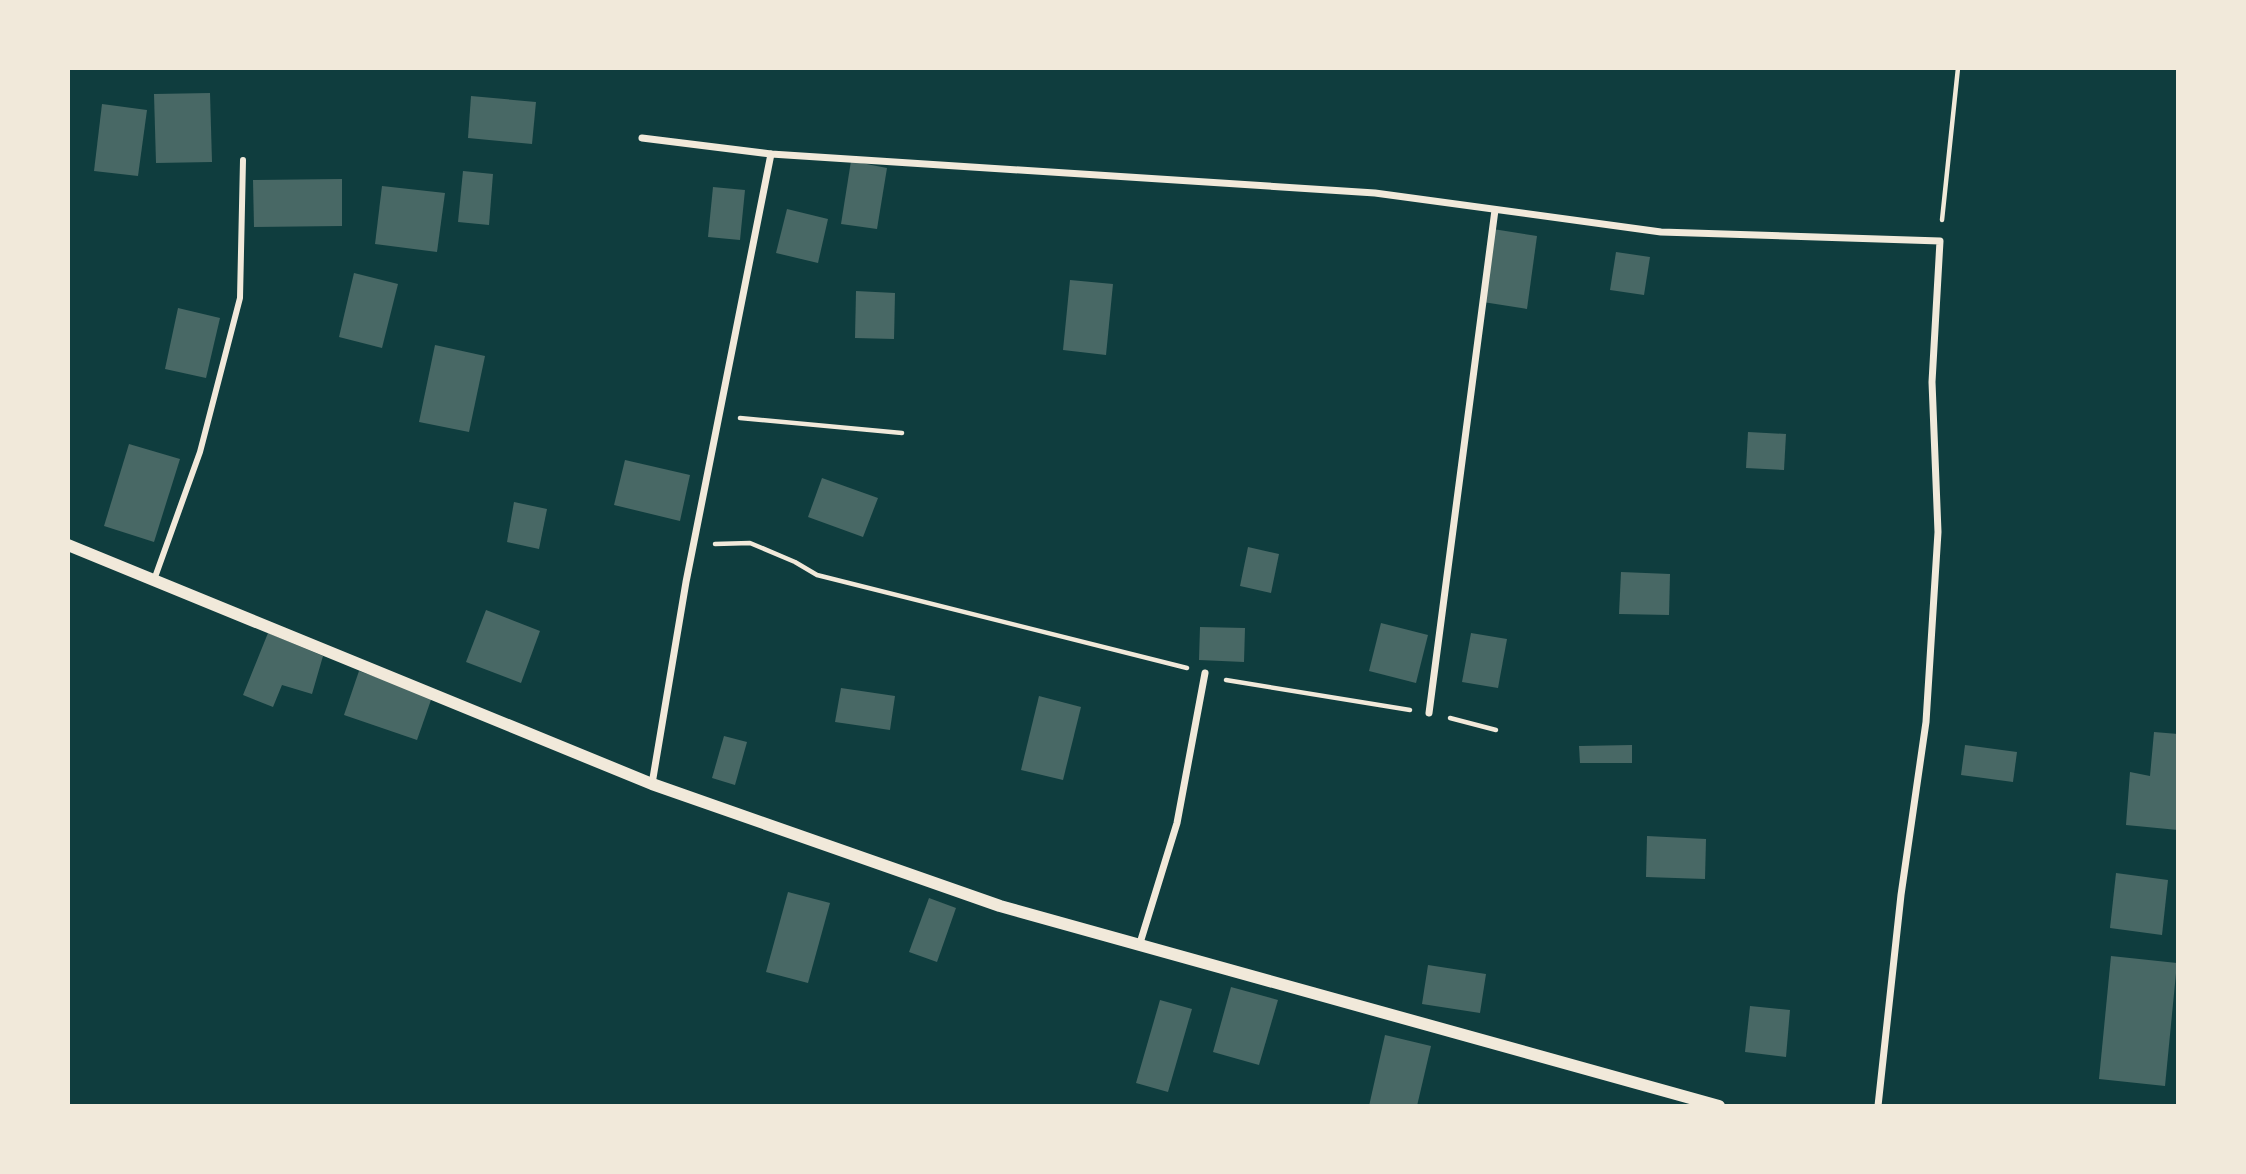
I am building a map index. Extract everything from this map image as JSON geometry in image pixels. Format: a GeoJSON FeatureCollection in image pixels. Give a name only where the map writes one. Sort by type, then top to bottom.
{"type":"FeatureCollection","features":[{"type":"Feature","properties":{"kind":"street"},"geometry":{"type":"LineString","coordinates":[[642,138],[771,154],[1375,193],[1661,232],[1940,242],[1933,382],[1938,532],[1926,722],[1900,895],[1878,1106]]}},
{"type":"Feature","properties":{"kind":"street"},"geometry":{"type":"LineString","coordinates":[[652,784],[693,545],[771,154]]}},
{"type":"Feature","properties":{"kind":"street"},"geometry":{"type":"LineString","coordinates":[[154,580],[200,452],[240,298],[243,160]]}},
{"type":"Feature","properties":{"kind":"street"},"geometry":{"type":"LineString","coordinates":[[1429,713],[1495,209]]}},
{"type":"Feature","properties":{"kind":"street"},"geometry":{"type":"LineString","coordinates":[[68,545],[652,784],[1000,906],[1719,1106]]}},
{"type":"Feature","properties":{"kind":"street"},"geometry":{"type":"LineString","coordinates":[[1140,943],[1177,823],[1205,673]]}},
{"type":"Feature","properties":{"kind":"path"},"geometry":{"type":"LineString","coordinates":[[1940,242],[1958,68]]}},
{"type":"Feature","properties":{"kind":"path"},"geometry":{"type":"LineString","coordinates":[[718,416],[902,433]]}},
{"type":"Feature","properties":{"kind":"path"},"geometry":{"type":"LineString","coordinates":[[693,545],[750,543],[795,562],[817,575],[1205,673],[1238,684],[1429,713],[1496,730]]}},
{"type":"Feature","properties":{"kind":"building"},"geometry":{"type":"Polygon","coordinates":[[[210,93],[212,162],[156,163],[154,94],[210,93]]]}},
{"type":"Feature","properties":{"kind":"building"},"geometry":{"type":"Polygon","coordinates":[[[471,96],[536,102],[532,144],[468,138],[471,96]]]}},
{"type":"Feature","properties":{"kind":"building"},"geometry":{"type":"Polygon","coordinates":[[[102,104],[147,110],[138,176],[94,171],[102,104]]]}},
{"type":"Feature","properties":{"kind":"building"},"geometry":{"type":"Polygon","coordinates":[[[851,161],[887,168],[877,229],[841,224],[851,161]]]}},
{"type":"Feature","properties":{"kind":"building"},"geometry":{"type":"Polygon","coordinates":[[[463,171],[493,174],[489,225],[458,222],[463,171]]]}},
{"type":"Feature","properties":{"kind":"building"},"geometry":{"type":"Polygon","coordinates":[[[342,179],[342,226],[254,227],[253,180],[342,179]]]}},
{"type":"Feature","properties":{"kind":"building"},"geometry":{"type":"Polygon","coordinates":[[[382,186],[445,193],[437,252],[375,244],[382,186]]]}},
{"type":"Feature","properties":{"kind":"building"},"geometry":{"type":"Polygon","coordinates":[[[713,187],[745,190],[740,240],[708,237],[713,187]]]}},
{"type":"Feature","properties":{"kind":"building"},"geometry":{"type":"Polygon","coordinates":[[[787,209],[828,219],[818,263],[776,253],[787,209]]]}},
{"type":"Feature","properties":{"kind":"building"},"geometry":{"type":"Polygon","coordinates":[[[1493,229],[1537,236],[1527,309],[1483,302],[1493,229]]]}},
{"type":"Feature","properties":{"kind":"building"},"geometry":{"type":"Polygon","coordinates":[[[1616,252],[1650,257],[1644,295],[1610,290],[1616,252]]]}},
{"type":"Feature","properties":{"kind":"building"},"geometry":{"type":"Polygon","coordinates":[[[354,273],[398,284],[382,348],[339,337],[354,273]]]}},
{"type":"Feature","properties":{"kind":"building"},"geometry":{"type":"Polygon","coordinates":[[[1070,280],[1113,284],[1106,355],[1063,350],[1070,280]]]}},
{"type":"Feature","properties":{"kind":"building"},"geometry":{"type":"Polygon","coordinates":[[[856,291],[895,293],[894,339],[855,338],[856,291]]]}},
{"type":"Feature","properties":{"kind":"building"},"geometry":{"type":"Polygon","coordinates":[[[178,308],[220,318],[206,378],[165,369],[178,308]]]}},
{"type":"Feature","properties":{"kind":"building"},"geometry":{"type":"Polygon","coordinates":[[[435,345],[485,356],[469,432],[419,422],[435,345]]]}},
{"type":"Feature","properties":{"kind":"building"},"geometry":{"type":"Polygon","coordinates":[[[1748,432],[1786,434],[1784,470],[1746,468],[1748,432]]]}},
{"type":"Feature","properties":{"kind":"building"},"geometry":{"type":"Polygon","coordinates":[[[129,444],[180,459],[154,542],[104,526],[129,444]]]}},
{"type":"Feature","properties":{"kind":"building"},"geometry":{"type":"Polygon","coordinates":[[[625,460],[690,475],[680,521],[614,505],[625,460]]]}},
{"type":"Feature","properties":{"kind":"building"},"geometry":{"type":"Polygon","coordinates":[[[822,478],[878,498],[863,537],[808,517],[822,478]]]}},
{"type":"Feature","properties":{"kind":"building"},"geometry":{"type":"Polygon","coordinates":[[[514,502],[547,509],[539,549],[507,542],[514,502]]]}},
{"type":"Feature","properties":{"kind":"building"},"geometry":{"type":"Polygon","coordinates":[[[1248,547],[1279,554],[1271,593],[1240,586],[1248,547]]]}},
{"type":"Feature","properties":{"kind":"building"},"geometry":{"type":"Polygon","coordinates":[[[1621,572],[1670,574],[1669,615],[1619,614],[1621,572]]]}},
{"type":"Feature","properties":{"kind":"building"},"geometry":{"type":"Polygon","coordinates":[[[486,610],[540,631],[521,683],[466,662],[486,610]]]}},
{"type":"Feature","properties":{"kind":"building"},"geometry":{"type":"Polygon","coordinates":[[[1381,623],[1428,635],[1416,683],[1369,671],[1381,623]]]}},
{"type":"Feature","properties":{"kind":"building"},"geometry":{"type":"Polygon","coordinates":[[[1200,627],[1245,628],[1244,662],[1199,660],[1200,627]]]}},
{"type":"Feature","properties":{"kind":"building"},"geometry":{"type":"Polygon","coordinates":[[[268,633],[323,656],[312,694],[282,685],[273,707],[243,695],[268,633]]]}},
{"type":"Feature","properties":{"kind":"building"},"geometry":{"type":"Polygon","coordinates":[[[1471,633],[1507,639],[1498,688],[1462,682],[1471,633]]]}},
{"type":"Feature","properties":{"kind":"building"},"geometry":{"type":"Polygon","coordinates":[[[359,671],[432,697],[417,740],[344,715],[359,671]]]}},
{"type":"Feature","properties":{"kind":"building"},"geometry":{"type":"Polygon","coordinates":[[[841,688],[895,696],[890,730],[835,722],[841,688]]]}},
{"type":"Feature","properties":{"kind":"building"},"geometry":{"type":"Polygon","coordinates":[[[1039,696],[1081,707],[1063,780],[1021,770],[1039,696]]]}},
{"type":"Feature","properties":{"kind":"building"},"geometry":{"type":"Polygon","coordinates":[[[2154,732],[2178,734],[2178,830],[2126,825],[2130,772],[2150,776],[2154,732]]]}},
{"type":"Feature","properties":{"kind":"building"},"geometry":{"type":"Polygon","coordinates":[[[724,736],[747,742],[735,785],[712,778],[724,736]]]}},
{"type":"Feature","properties":{"kind":"building"},"geometry":{"type":"Polygon","coordinates":[[[1632,745],[1632,763],[1580,763],[1579,746],[1632,745]]]}},
{"type":"Feature","properties":{"kind":"building"},"geometry":{"type":"Polygon","coordinates":[[[1965,745],[2017,752],[2013,782],[1961,775],[1965,745]]]}},
{"type":"Feature","properties":{"kind":"building"},"geometry":{"type":"Polygon","coordinates":[[[1647,836],[1706,839],[1705,879],[1646,877],[1647,836]]]}},
{"type":"Feature","properties":{"kind":"building"},"geometry":{"type":"Polygon","coordinates":[[[2116,873],[2168,880],[2162,935],[2110,928],[2116,873]]]}},
{"type":"Feature","properties":{"kind":"building"},"geometry":{"type":"Polygon","coordinates":[[[788,892],[830,903],[808,983],[766,972],[788,892]]]}},
{"type":"Feature","properties":{"kind":"building"},"geometry":{"type":"Polygon","coordinates":[[[929,898],[956,908],[937,962],[909,952],[929,898]]]}},
{"type":"Feature","properties":{"kind":"building"},"geometry":{"type":"Polygon","coordinates":[[[2111,956],[2177,963],[2165,1086],[2099,1079],[2111,956]]]}},
{"type":"Feature","properties":{"kind":"building"},"geometry":{"type":"Polygon","coordinates":[[[1428,965],[1486,974],[1480,1013],[1422,1004],[1428,965]]]}},
{"type":"Feature","properties":{"kind":"building"},"geometry":{"type":"Polygon","coordinates":[[[1231,987],[1278,1000],[1259,1065],[1213,1052],[1231,987]]]}},
{"type":"Feature","properties":{"kind":"building"},"geometry":{"type":"Polygon","coordinates":[[[1160,1000],[1192,1009],[1168,1092],[1136,1083],[1160,1000]]]}},
{"type":"Feature","properties":{"kind":"building"},"geometry":{"type":"Polygon","coordinates":[[[1750,1006],[1790,1010],[1786,1057],[1745,1052],[1750,1006]]]}},
{"type":"Feature","properties":{"kind":"building"},"geometry":{"type":"Polygon","coordinates":[[[1385,1035],[1431,1046],[1417,1106],[1369,1106],[1385,1035]]]}}]}
